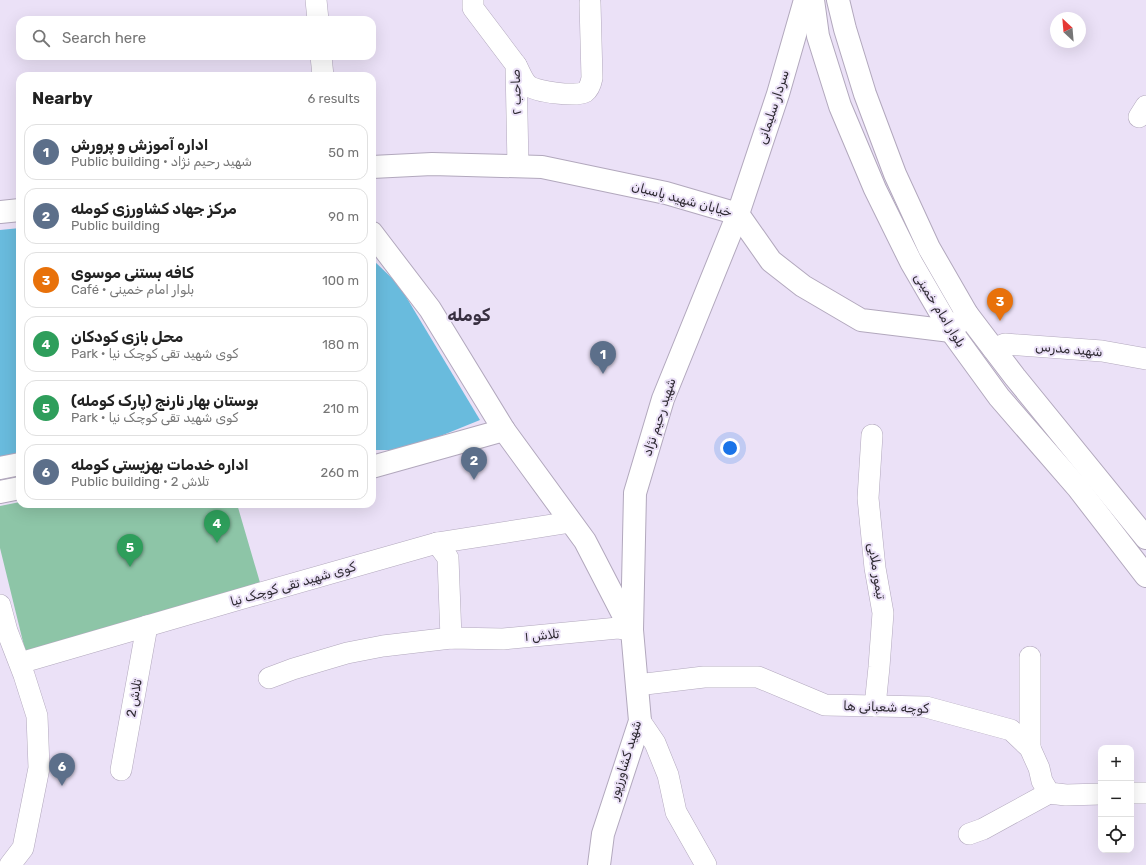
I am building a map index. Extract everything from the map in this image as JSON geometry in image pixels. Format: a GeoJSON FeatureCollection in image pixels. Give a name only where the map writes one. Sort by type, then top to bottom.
{"type":"FeatureCollection","features":[{"type":"Feature","properties":{"kind":"street"},"geometry":{"type":"LineString","coordinates":[[316,0],[318,16]]}},
{"type":"Feature","properties":{"kind":"street","name":"سردار سلیمانی"},"geometry":{"type":"LineString","coordinates":[[738,214],[778,94],[805,0]]}},
{"type":"Feature","properties":{"kind":"street","name":"بلوار امام خمینی"},"geometry":{"type":"LineString","coordinates":[[813,0],[818,36],[840,106],[875,189],[911,262],[950,331],[999,397],[1078,488],[1146,576]]}},
{"type":"Feature","properties":{"kind":"street","name":"بلوار امام خمینی"},"geometry":{"type":"LineString","coordinates":[[838,0],[865,94],[895,174],[929,248],[967,314],[993,349],[1146,538]]}},
{"type":"Feature","properties":{"kind":"street","name":"صاحب ۲"},"geometry":{"type":"LineString","coordinates":[[468,3],[516,65],[518,166]]}},
{"type":"Feature","properties":{"kind":"street"},"geometry":{"type":"LineString","coordinates":[[516,65],[530,87],[547,92],[569,95],[578,94],[585,91],[589,87],[592,78],[590,3]]}},
{"type":"Feature","properties":{"kind":"street"},"geometry":{"type":"LineString","coordinates":[[321,60],[323,72]]}},
{"type":"Feature","properties":{"kind":"street","name":"خیابان شهید پاسبان"},"geometry":{"type":"LineString","coordinates":[[376,167],[432,164],[542,167],[666,193],[738,214],[771,261],[803,286],[861,320],[950,331]]}},
{"type":"Feature","properties":{"kind":"street"},"geometry":{"type":"LineString","coordinates":[[0,212],[16,210]]}},
{"type":"Feature","properties":{"kind":"street","name":"شهید رحیم نژاد"},"geometry":{"type":"LineString","coordinates":[[632,630],[635,493],[663,399],[738,214]]}},
{"type":"Feature","properties":{"kind":"street"},"geometry":{"type":"LineString","coordinates":[[376,238],[430,309],[504,430],[585,541],[632,630]]}},
{"type":"Feature","properties":{"kind":"street"},"geometry":{"type":"LineString","coordinates":[[950,331],[967,314]]}},
{"type":"Feature","properties":{"kind":"street","name":"شهید مدرس"},"geometry":{"type":"LineString","coordinates":[[993,349],[1006,344],[1102,351],[1146,359]]}},
{"type":"Feature","properties":{"kind":"street"},"geometry":{"type":"LineString","coordinates":[[377,464],[504,430]]}},
{"type":"Feature","properties":{"kind":"street","name":"تیمور ملایی"},"geometry":{"type":"LineString","coordinates":[[872,435],[868,498],[875,568],[883,613],[875,706]]}},
{"type":"Feature","properties":{"kind":"street"},"geometry":{"type":"LineString","coordinates":[[0,468],[16,465]]}},
{"type":"Feature","properties":{"kind":"street"},"geometry":{"type":"LineString","coordinates":[[0,492],[16,489]]}},
{"type":"Feature","properties":{"kind":"street","name":"کوی شهید تقی کوچک نیا"},"geometry":{"type":"LineString","coordinates":[[20,663],[437,543],[571,522]]}},
{"type":"Feature","properties":{"kind":"street"},"geometry":{"type":"LineString","coordinates":[[437,543],[448,558],[450,577],[451,638]]}},
{"type":"Feature","properties":{"kind":"street"},"geometry":{"type":"LineString","coordinates":[[0,605],[7,631],[24,674],[37,716],[39,768],[23,848],[10,865]]}},
{"type":"Feature","properties":{"kind":"street","name":"تلاش 2"},"geometry":{"type":"LineString","coordinates":[[121,770],[148,626]]}},
{"type":"Feature","properties":{"kind":"street","name":"تلاش ۱"},"geometry":{"type":"LineString","coordinates":[[268,678],[347,653],[383,646],[451,638],[503,639],[618,628],[632,630]]}},
{"type":"Feature","properties":{"kind":"street","name":"شهید کشاورزپور"},"geometry":{"type":"LineString","coordinates":[[599,865],[603,834],[640,722],[632,630]]}},
{"type":"Feature","properties":{"kind":"street"},"geometry":{"type":"LineString","coordinates":[[1030,657],[1030,748]]}},
{"type":"Feature","properties":{"kind":"street","name":"کوچه شعبانی ها"},"geometry":{"type":"LineString","coordinates":[[637,685],[704,677],[758,677],[825,705],[926,707],[1011,730],[1030,748],[1039,768],[1042,781],[1049,793]]}},
{"type":"Feature","properties":{"kind":"street"},"geometry":{"type":"LineString","coordinates":[[640,722],[655,743],[668,775],[676,812],[706,865]]}},
{"type":"Feature","properties":{"kind":"street"},"geometry":{"type":"LineString","coordinates":[[969,834],[983,829],[1049,793],[1066,795],[1098,794]]}},
{"type":"Feature","properties":{"kind":"street"},"geometry":{"type":"LineString","coordinates":[[1134,793],[1146,793]]}},
{"type":"Feature","properties":{"kind":"green space"},"geometry":{"type":"Polygon","coordinates":[[[16,503],[16,508],[238,508],[261,586],[26,654],[0,548],[0,506],[16,503]]]}},
{"type":"Feature","properties":{"kind":"water"},"geometry":{"type":"Polygon","coordinates":[[[16,228],[16,462],[0,465],[0,230],[16,228]]]}},
{"type":"Feature","properties":{"kind":"water"},"geometry":{"type":"Polygon","coordinates":[[[376,263],[399,285],[480,420],[406,450],[376,450],[376,263]]]}},
{"type":"Feature","properties":{"kind":"place","name":"کافه بستنی موسوی"},"geometry":{"type":"Point","coordinates":[1000,321]}},
{"type":"Feature","properties":{"kind":"place","name":"اداره آموزش و پرورش"},"geometry":{"type":"Point","coordinates":[603,374]}},
{"type":"Feature","properties":{"kind":"place","name":"مرکز جهاد کشاورزی کومله"},"geometry":{"type":"Point","coordinates":[474,480]}},
{"type":"Feature","properties":{"kind":"place","name":"محل بازی کودکان"},"geometry":{"type":"Point","coordinates":[217,543]}},
{"type":"Feature","properties":{"kind":"place","name":"بوستان بهار نارنج (پارک کومله)"},"geometry":{"type":"Point","coordinates":[130,567]}},
{"type":"Feature","properties":{"kind":"place","name":"اداره خدمات بهزیستی کومله"},"geometry":{"type":"Point","coordinates":[62,786]}},
{"type":"Feature","properties":{"kind":"district","name":"کومله"},"geometry":{"type":"Point","coordinates":[469,315]}}]}
